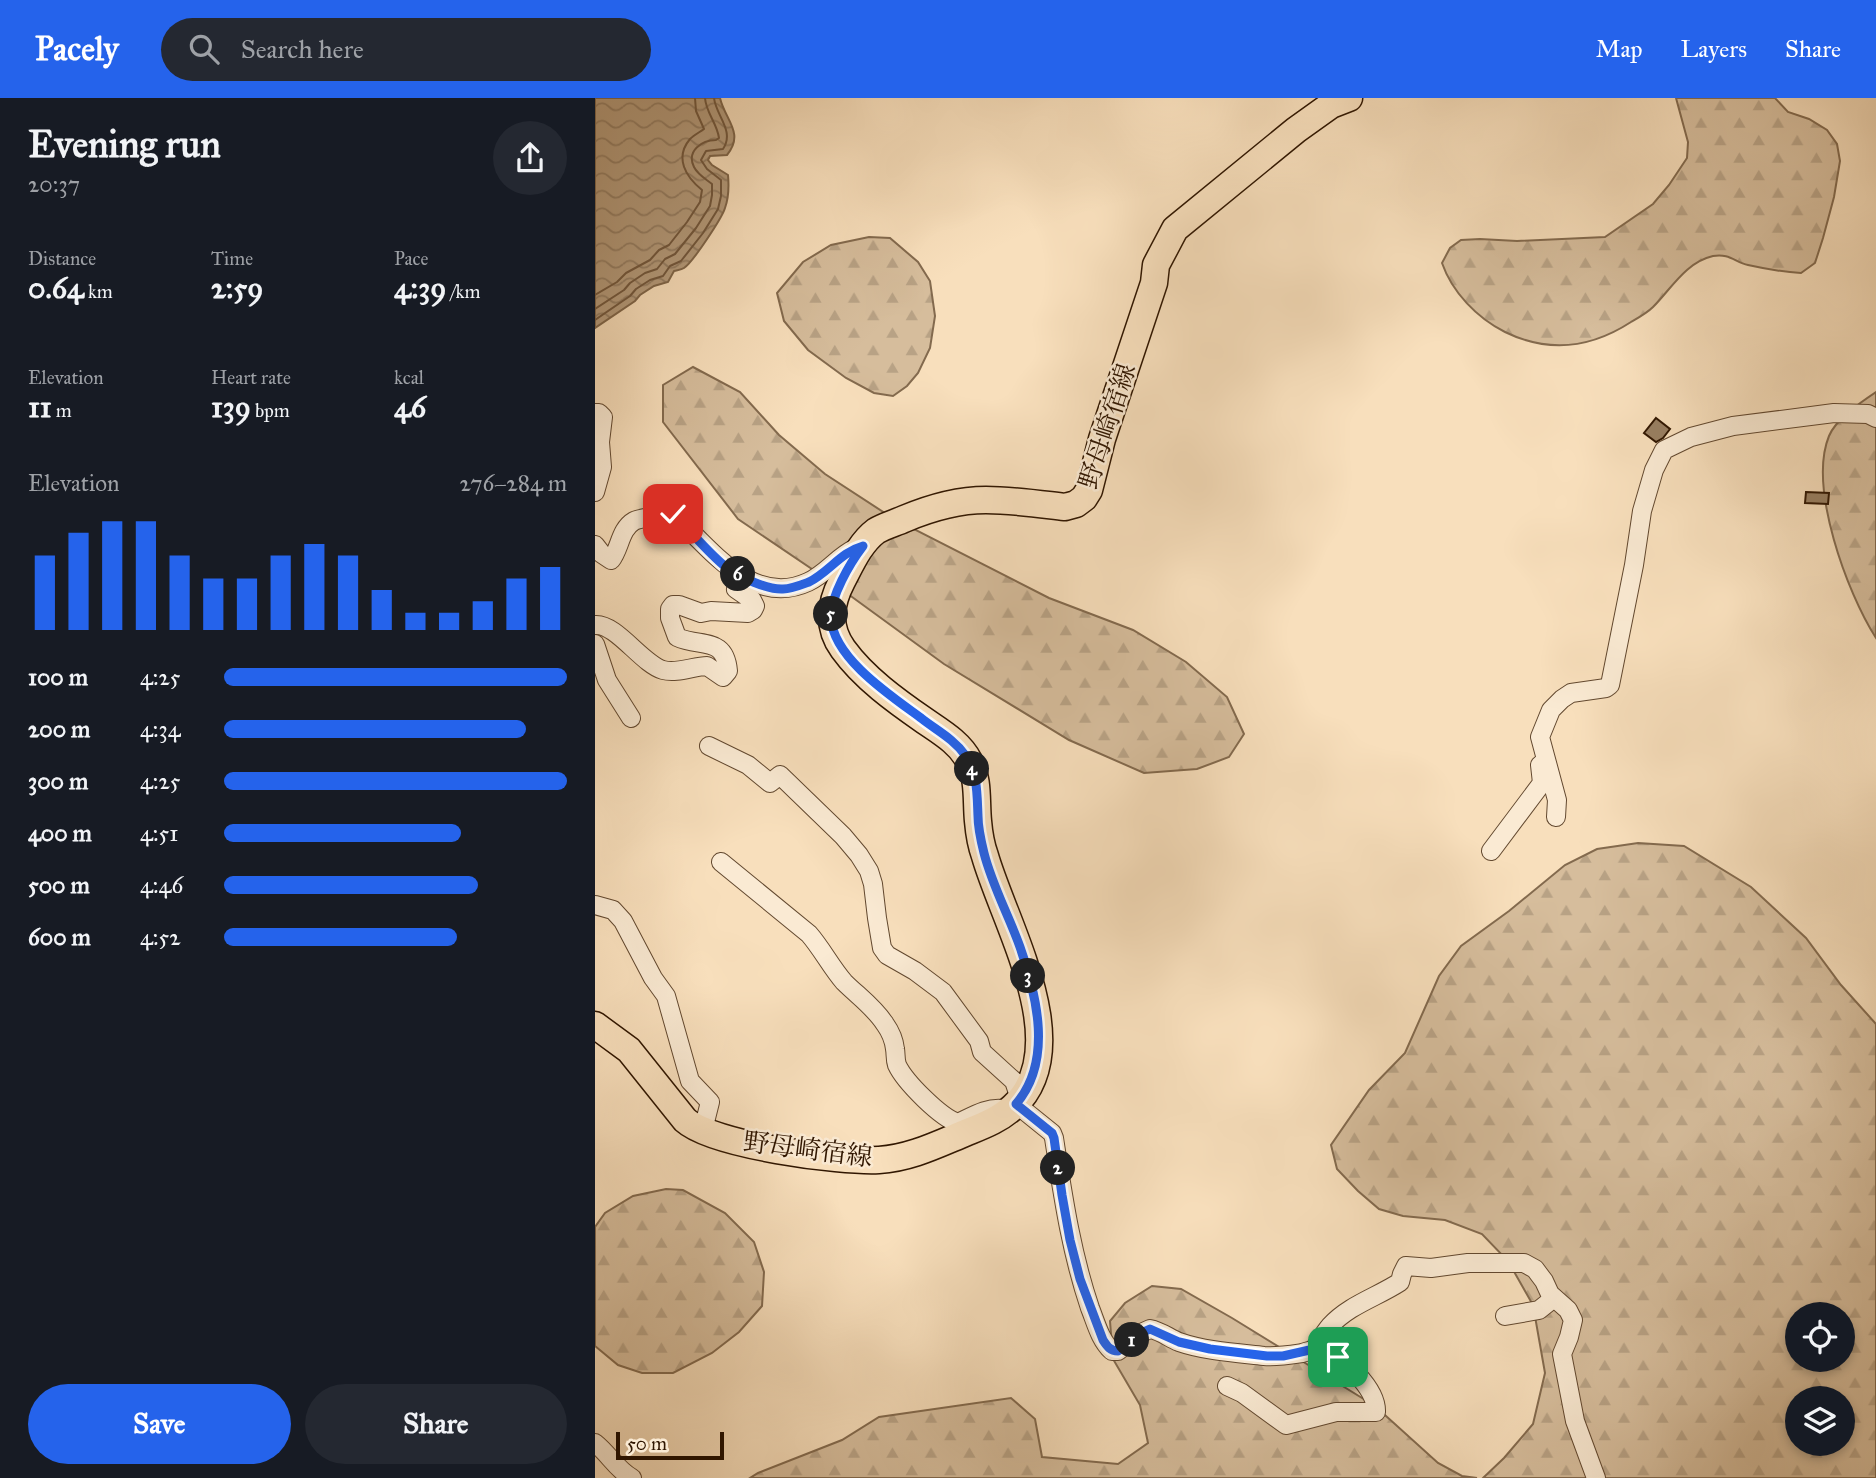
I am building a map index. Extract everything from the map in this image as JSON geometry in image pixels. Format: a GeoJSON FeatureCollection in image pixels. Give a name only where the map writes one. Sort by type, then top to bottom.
{"type":"FeatureCollection","features":[{"type":"Feature","properties":{"kind":"main road","name":"野母崎宿線"},"geometry":{"type":"LineString","coordinates":[[595,1025],[629,1050],[692,1126],[756,1146],[855,1160],[900,1157],[920,1152],[988,1124],[1015,1104],[1032,1080],[1036,1065],[1037,1007],[1021,948],[985,858],[978,818],[978,794],[970,763],[950,738],[866,674],[842,648],[833,629],[831,613],[834,599],[855,556],[876,531],[912,516],[950,504],[986,500],[1065,507],[1084,498],[1089,490],[1102,439],[1154,283],[1156,265],[1175,229],[1296,130],[1331,105],[1349,98]]}},
{"type":"Feature","properties":{"kind":"street"},"geometry":{"type":"LineString","coordinates":[[595,413],[603,417],[603,423],[600,442],[602,467],[595,492]]}},
{"type":"Feature","properties":{"kind":"street"},"geometry":{"type":"LineString","coordinates":[[1491,851],[1542,783],[1537,747],[1551,710],[1571,693],[1606,688],[1610,685],[1642,511],[1654,470],[1664,450],[1691,437],[1758,422],[1834,413],[1868,414],[1876,418]]}},
{"type":"Feature","properties":{"kind":"street"},"geometry":{"type":"LineString","coordinates":[[595,545],[611,560],[623,534],[634,522],[665,513],[673,514],[730,570],[768,587],[782,589],[807,583],[823,574],[845,553],[863,546]]}},
{"type":"Feature","properties":{"kind":"street"},"geometry":{"type":"LineString","coordinates":[[595,625],[600,624],[609,629],[650,663],[663,670],[677,671],[708,666],[723,677],[728,671],[722,650],[677,637],[670,618],[670,609],[679,605],[701,613],[753,610],[755,606],[752,600],[736,589],[740,575]]}},
{"type":"Feature","properties":{"kind":"street"},"geometry":{"type":"LineString","coordinates":[[595,643],[607,680],[631,718]]}},
{"type":"Feature","properties":{"kind":"street"},"geometry":{"type":"LineString","coordinates":[[1540,737],[1557,800],[1556,817]]}},
{"type":"Feature","properties":{"kind":"street"},"geometry":{"type":"LineString","coordinates":[[709,746],[748,765],[770,783],[780,775],[843,836],[869,871],[882,948],[895,961],[915,971],[943,992],[979,1041],[982,1052],[1014,1082],[1015,1104]]}},
{"type":"Feature","properties":{"kind":"street"},"geometry":{"type":"LineString","coordinates":[[721,862],[809,934],[844,982],[866,1000],[885,1023],[893,1042],[897,1065],[911,1084],[943,1116],[958,1124],[978,1113],[1015,1104],[1052,1133],[1080,1279],[1103,1340],[1112,1351],[1118,1351],[1139,1334],[1150,1329],[1179,1342],[1221,1351],[1267,1356],[1283,1356],[1314,1349],[1325,1351],[1338,1357],[1356,1373],[1374,1399],[1376,1412],[1336,1412],[1286,1425],[1250,1398],[1227,1386]]}},
{"type":"Feature","properties":{"kind":"street"},"geometry":{"type":"LineString","coordinates":[[595,905],[613,910],[623,921],[653,978],[666,996],[690,1081],[710,1102],[703,1130]]}},
{"type":"Feature","properties":{"kind":"street"},"geometry":{"type":"LineString","coordinates":[[1314,1349],[1330,1326],[1358,1304],[1386,1292],[1400,1282],[1406,1266],[1431,1268],[1468,1263],[1524,1264],[1535,1269],[1551,1294],[1568,1310],[1573,1320],[1562,1353],[1575,1421],[1596,1478]]}},
{"type":"Feature","properties":{"kind":"street"},"geometry":{"type":"LineString","coordinates":[[1505,1316],[1539,1310],[1555,1298]]}},
{"type":"Feature","properties":{"kind":"street"},"geometry":{"type":"LineString","coordinates":[[595,1443],[612,1458],[623,1473],[632,1478]]}},
{"type":"Feature","properties":{"kind":"green space"},"geometry":{"type":"Polygon","coordinates":[[[1676,98],[1775,98],[1788,112],[1809,119],[1827,130],[1837,144],[1840,161],[1834,197],[1815,263],[1801,273],[1748,265],[1723,256],[1703,259],[1687,270],[1653,307],[1642,315],[1616,331],[1569,345],[1521,339],[1475,312],[1446,274],[1442,263],[1450,248],[1461,240],[1517,241],[1605,237],[1653,204],[1687,158],[1688,142],[1676,98]]]}},
{"type":"Feature","properties":{"kind":"green space"},"geometry":{"type":"Polygon","coordinates":[[[869,237],[890,238],[918,262],[930,281],[935,316],[930,348],[918,373],[907,386],[893,396],[874,393],[846,378],[808,350],[784,321],[777,293],[803,262],[831,245],[869,237]]]}},
{"type":"Feature","properties":{"kind":"green space"},"geometry":{"type":"Polygon","coordinates":[[[693,367],[740,392],[779,435],[825,474],[894,519],[1049,598],[1133,630],[1186,662],[1227,697],[1244,734],[1229,757],[1197,769],[1144,773],[1069,740],[944,664],[837,586],[738,519],[663,422],[663,385],[693,367]]]}},
{"type":"Feature","properties":{"kind":"green space"},"geometry":{"type":"Polygon","coordinates":[[[1876,392],[1876,638],[1853,595],[1843,568],[1827,510],[1823,483],[1824,457],[1832,430],[1849,411],[1876,392]]]}},
{"type":"Feature","properties":{"kind":"green space"},"geometry":{"type":"Polygon","coordinates":[[[1638,843],[1684,846],[1751,887],[1806,938],[1841,985],[1876,1024],[1876,1478],[1483,1478],[1533,1424],[1545,1373],[1533,1305],[1508,1261],[1482,1234],[1445,1220],[1403,1216],[1379,1209],[1337,1169],[1331,1145],[1369,1090],[1405,1053],[1439,976],[1461,946],[1565,865],[1597,849],[1638,843]]]}},
{"type":"Feature","properties":{"kind":"green space"},"geometry":{"type":"Polygon","coordinates":[[[666,1189],[683,1190],[725,1213],[754,1242],[764,1272],[762,1306],[739,1332],[712,1353],[673,1373],[642,1373],[618,1365],[595,1346],[595,1227],[605,1213],[633,1196],[666,1189]]]}},
{"type":"Feature","properties":{"kind":"green space"},"geometry":{"type":"Polygon","coordinates":[[[1152,1286],[1181,1289],[1232,1318],[1375,1406],[1438,1463],[1462,1476],[1477,1478],[750,1478],[842,1440],[879,1417],[1011,1398],[1035,1419],[1042,1457],[1118,1464],[1148,1443],[1140,1405],[1113,1359],[1110,1321],[1125,1303],[1152,1286]]]}},
{"type":"Feature","properties":{"kind":"water"},"geometry":{"type":"Polygon","coordinates":[[[595,98],[720,98],[732,126],[734,140],[727,155],[710,156],[708,160],[728,175],[728,191],[723,213],[700,249],[684,268],[674,271],[668,282],[654,286],[595,328],[595,98]]]}},
{"type":"Feature","properties":{"kind":"building"},"geometry":{"type":"Polygon","coordinates":[[[1656,418],[1670,429],[1656,442],[1644,433],[1656,418]]]}},
{"type":"Feature","properties":{"kind":"building"},"geometry":{"type":"Polygon","coordinates":[[[1806,492],[1829,493],[1828,504],[1805,503],[1806,492]]]}},
{"type":"Feature","properties":{"kind":"route"},"geometry":{"type":"LineString","coordinates":[[673,514],[730,570],[768,587],[782,589],[807,583],[823,574],[845,553],[863,546],[855,556],[834,599],[831,613],[833,629],[842,648],[866,674],[894,698],[950,738],[970,763],[978,794],[980,837],[985,858],[1021,948],[1037,1007],[1036,1065],[1032,1080],[1016,1104],[1052,1133],[1054,1138],[1070,1240],[1080,1279],[1106,1346],[1112,1351],[1118,1351],[1145,1329],[1150,1329],[1179,1342],[1210,1349],[1283,1356],[1314,1349],[1338,1357]]}}]}
